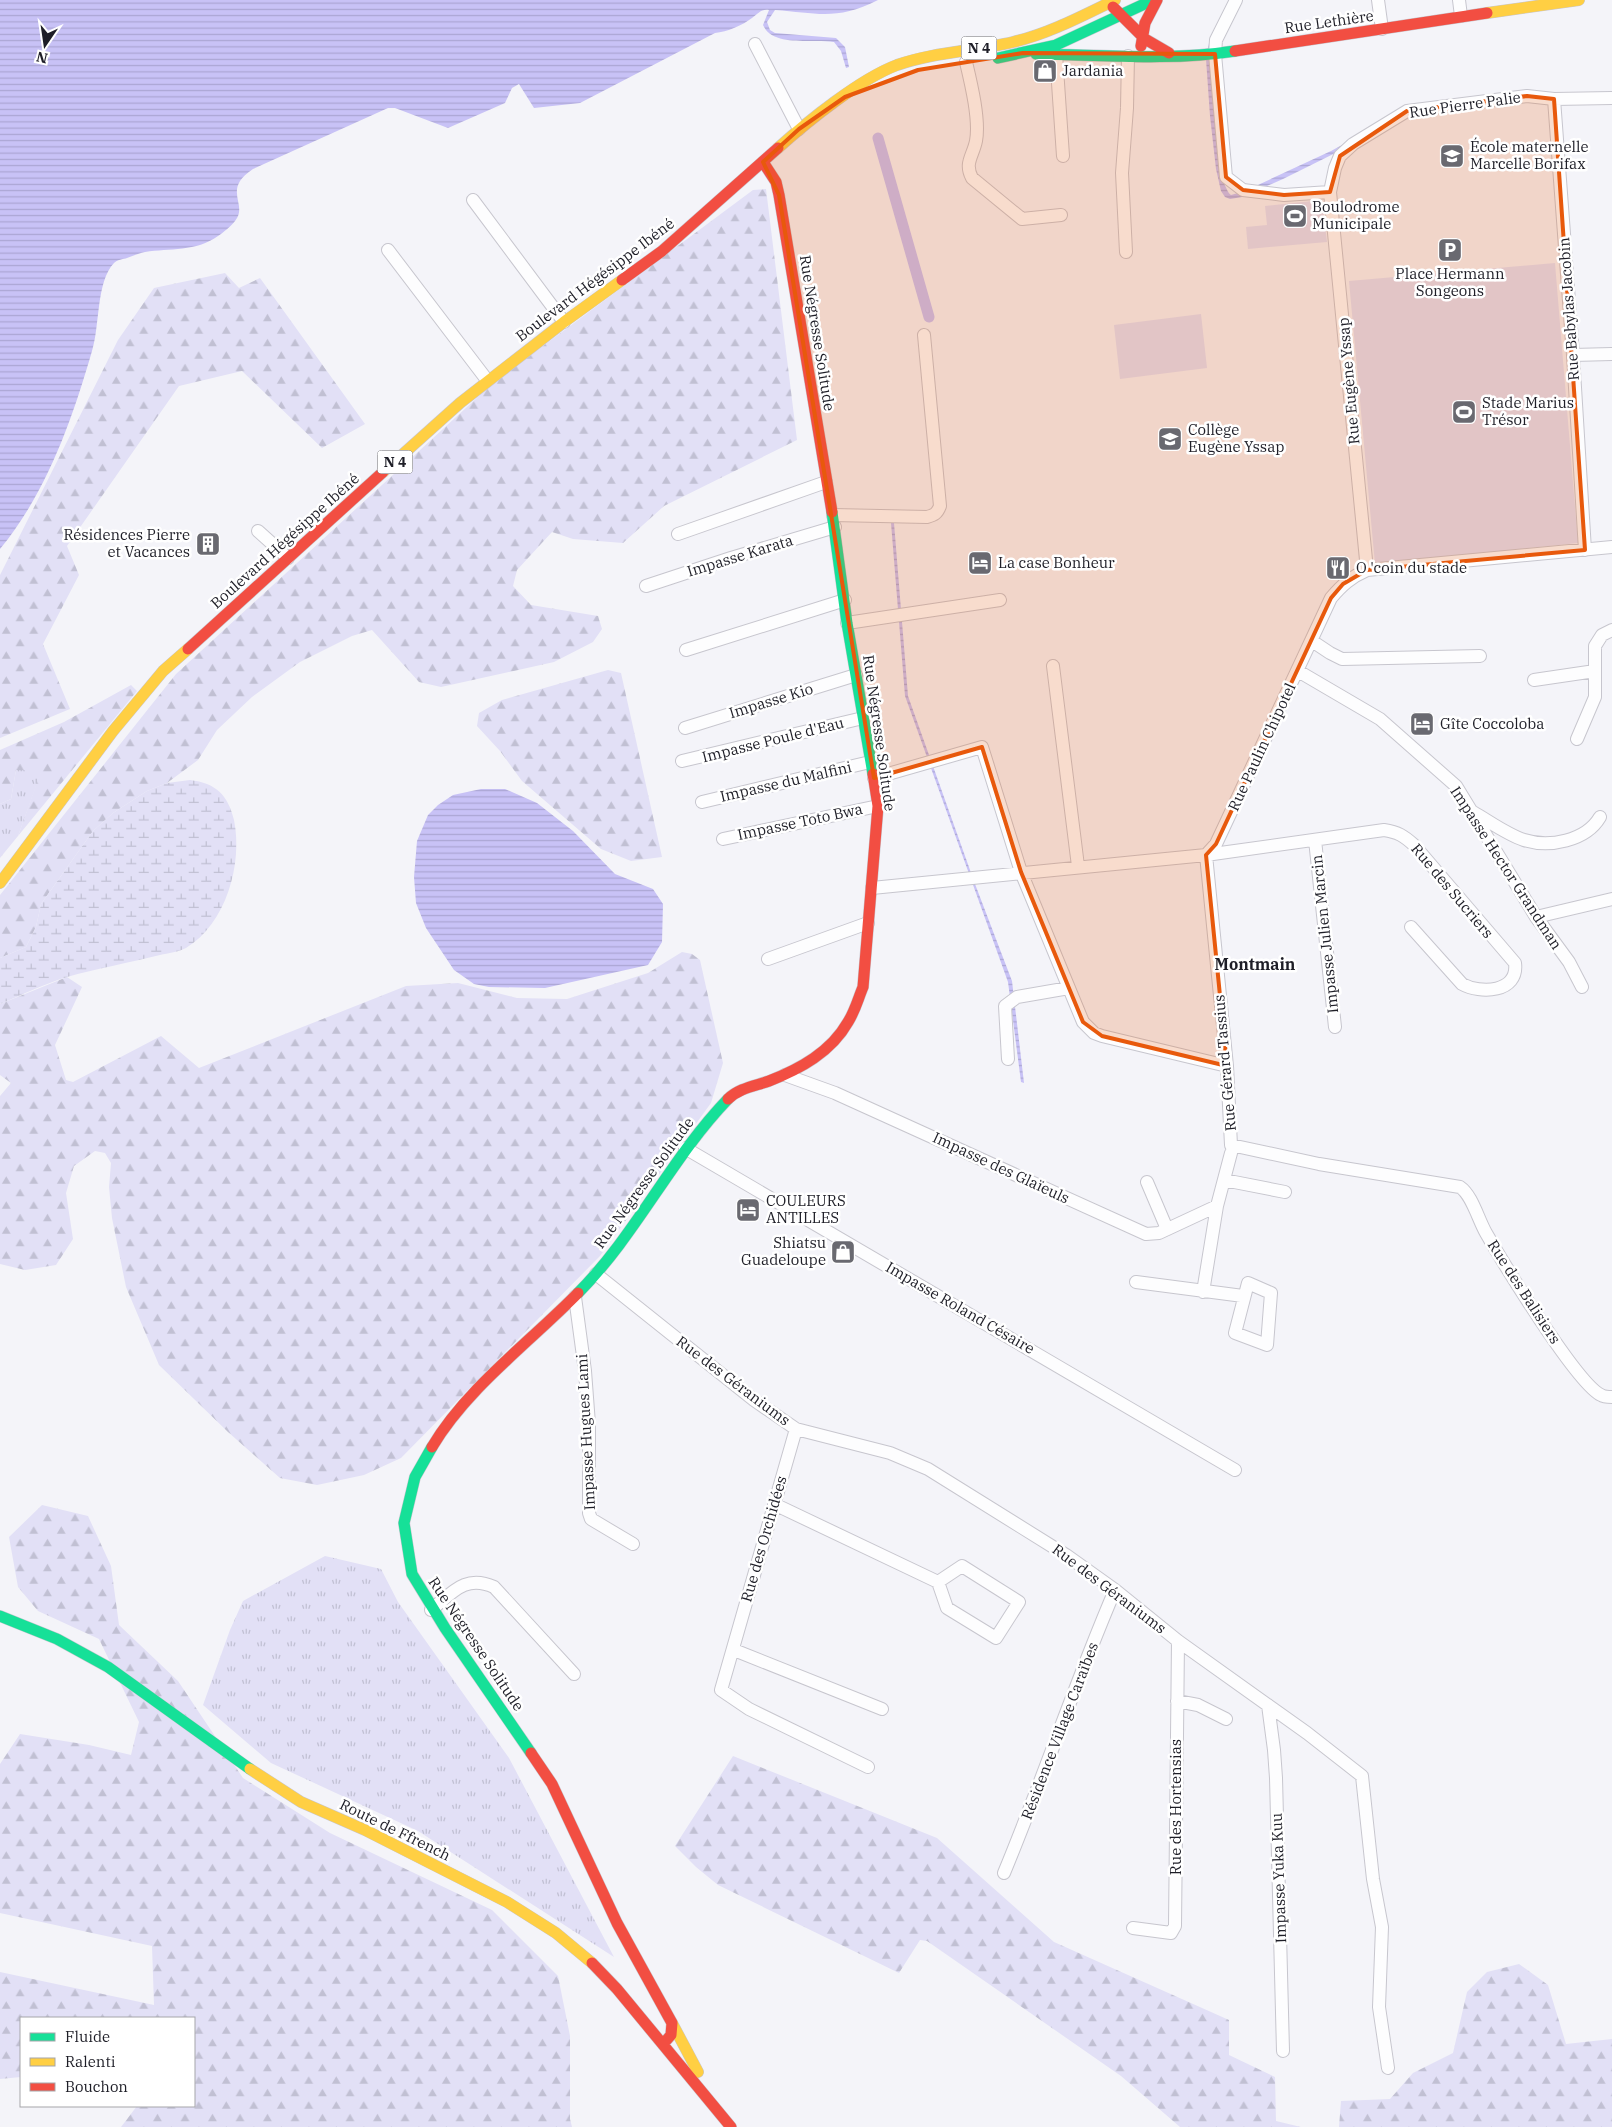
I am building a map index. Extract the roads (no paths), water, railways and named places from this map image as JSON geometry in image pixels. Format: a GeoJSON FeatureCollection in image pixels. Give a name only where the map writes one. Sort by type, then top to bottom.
{"type":"FeatureCollection","features":[{"type":"Feature","properties":{"kind":"street","name":"Boulevard Hégésippe Ibéné"},"geometry":{"type":"LineString","coordinates":[[845,97],[918,70],[1023,53],[1056,45],[1155,0]]}},
{"type":"Feature","properties":{"kind":"street"},"geometry":{"type":"LineString","coordinates":[[1126,252],[1122,173],[1127,108],[1133,56],[1143,40],[1145,22],[1155,0]]}},
{"type":"Feature","properties":{"kind":"street"},"geometry":{"type":"LineString","coordinates":[[1236,0],[1216,40],[1215,54],[1226,177],[1243,190],[1284,195],[1330,192]]}},
{"type":"Feature","properties":{"kind":"street"},"geometry":{"type":"LineString","coordinates":[[1378,0],[1382,29]]}},
{"type":"Feature","properties":{"kind":"street"},"geometry":{"type":"LineString","coordinates":[[1459,0],[1461,16]]}},
{"type":"Feature","properties":{"kind":"street","name":"Rue Lethière"},"geometry":{"type":"LineString","coordinates":[[1023,53],[1133,56],[1215,54],[1572,0]]}},
{"type":"Feature","properties":{"kind":"street","name":"Boulevard Hégésippe Ibéné"},"geometry":{"type":"LineString","coordinates":[[0,882],[113,731],[163,671],[487,380],[662,251],[799,129],[871,77],[897,65],[1014,42],[1060,26],[1112,1]]}},
{"type":"Feature","properties":{"kind":"street","name":"Rue Lethière"},"geometry":{"type":"LineString","coordinates":[[1112,1],[1121,15],[1143,40],[1155,48],[1171,54]]}},
{"type":"Feature","properties":{"kind":"street"},"geometry":{"type":"LineString","coordinates":[[1086,14],[1081,34],[1083,42],[1094,55]]}},
{"type":"Feature","properties":{"kind":"street"},"geometry":{"type":"LineString","coordinates":[[755,44],[799,129]]}},
{"type":"Feature","properties":{"kind":"street"},"geometry":{"type":"LineString","coordinates":[[1056,54],[1063,156]]}},
{"type":"Feature","properties":{"kind":"street"},"geometry":{"type":"LineString","coordinates":[[966,62],[972,86],[976,130],[976,141],[967,170],[972,178],[1022,219],[1061,215]]}},
{"type":"Feature","properties":{"kind":"street","name":"Rue Pierre Palie"},"geometry":{"type":"LineString","coordinates":[[1330,192],[1335,168],[1340,156],[1353,144],[1407,111],[1527,96],[1554,99],[1612,98]]}},
{"type":"Feature","properties":{"kind":"street","name":"Rue Babylas Jacobin"},"geometry":{"type":"LineString","coordinates":[[1554,99],[1585,550]]}},
{"type":"Feature","properties":{"kind":"street","name":"Rue Négresse Solitude"},"geometry":{"type":"LineString","coordinates":[[714,2104],[617,1922],[552,1784],[445,1628],[430,1610],[415,1582],[406,1555],[403,1522],[412,1483],[431,1443],[448,1422],[496,1372],[575,1297],[596,1274],[650,1203],[685,1148],[732,1095],[785,1075],[805,1064],[824,1050],[844,1030],[866,988],[868,923],[878,806],[847,624],[834,521],[826,482],[780,195],[773,177],[763,162]]}},
{"type":"Feature","properties":{"kind":"street","name":"Rue Eugène Yssap"},"geometry":{"type":"LineString","coordinates":[[1330,192],[1367,570]]}},
{"type":"Feature","properties":{"kind":"street"},"geometry":{"type":"LineString","coordinates":[[473,200],[564,322]]}},
{"type":"Feature","properties":{"kind":"street"},"geometry":{"type":"LineString","coordinates":[[388,250],[487,380]]}},
{"type":"Feature","properties":{"kind":"street","name":"Impasse Karata"},"geometry":{"type":"LineString","coordinates":[[646,586],[834,521],[934,516],[940,506],[924,335]]}},
{"type":"Feature","properties":{"kind":"street"},"geometry":{"type":"LineString","coordinates":[[1573,355],[1612,354]]}},
{"type":"Feature","properties":{"kind":"street"},"geometry":{"type":"LineString","coordinates":[[678,534],[826,482]]}},
{"type":"Feature","properties":{"kind":"street"},"geometry":{"type":"LineString","coordinates":[[258,531],[288,558]]}},
{"type":"Feature","properties":{"kind":"street","name":"Rue Paulin Chipotel"},"geometry":{"type":"LineString","coordinates":[[1206,855],[1216,844],[1332,598],[1347,581],[1367,570],[1612,547]]}},
{"type":"Feature","properties":{"kind":"street"},"geometry":{"type":"LineString","coordinates":[[686,650],[845,600]]}},
{"type":"Feature","properties":{"kind":"street"},"geometry":{"type":"LineString","coordinates":[[847,624],[1000,600]]}},
{"type":"Feature","properties":{"kind":"street"},"geometry":{"type":"LineString","coordinates":[[1576,739],[1593,705],[1595,646],[1597,639],[1612,630]]}},
{"type":"Feature","properties":{"kind":"street"},"geometry":{"type":"LineString","coordinates":[[1312,640],[1330,653],[1342,658],[1480,656]]}},
{"type":"Feature","properties":{"kind":"street"},"geometry":{"type":"LineString","coordinates":[[1053,666],[1078,866]]}},
{"type":"Feature","properties":{"kind":"street","name":"Impasse Hector Grandman"},"geometry":{"type":"LineString","coordinates":[[1298,671],[1380,719],[1456,786],[1473,812],[1492,848],[1536,917],[1569,962],[1582,988]]}},
{"type":"Feature","properties":{"kind":"street"},"geometry":{"type":"LineString","coordinates":[[1534,680],[1595,671]]}},
{"type":"Feature","properties":{"kind":"street","name":"Impasse Kio"},"geometry":{"type":"LineString","coordinates":[[686,728],[856,675]]}},
{"type":"Feature","properties":{"kind":"street","name":"Impasse Poule d'Eau"},"geometry":{"type":"LineString","coordinates":[[682,761],[863,718]]}},
{"type":"Feature","properties":{"kind":"street"},"geometry":{"type":"LineString","coordinates":[[874,778],[982,747],[1022,872],[1083,1022],[1094,1033],[1227,1066]]}},
{"type":"Feature","properties":{"kind":"street","name":"Impasse du Malfini"},"geometry":{"type":"LineString","coordinates":[[702,802],[870,762]]}},
{"type":"Feature","properties":{"kind":"street","name":"Impasse Toto Bwa"},"geometry":{"type":"LineString","coordinates":[[723,839],[878,806]]}},
{"type":"Feature","properties":{"kind":"street"},"geometry":{"type":"LineString","coordinates":[[1473,812],[1525,840],[1543,842],[1558,842],[1582,835],[1590,831],[1600,817]]}},
{"type":"Feature","properties":{"kind":"street","name":"Rue des Sucriers"},"geometry":{"type":"LineString","coordinates":[[1206,855],[1384,830],[1395,831],[1414,845],[1515,964],[1515,974],[1511,982],[1503,987],[1490,990],[1468,987],[1462,984],[1412,927]]}},
{"type":"Feature","properties":{"kind":"street","name":"Impasse Julien Marcin"},"geometry":{"type":"LineString","coordinates":[[1315,840],[1335,1027]]}},
{"type":"Feature","properties":{"kind":"street"},"geometry":{"type":"LineString","coordinates":[[872,888],[1078,866],[1206,855]]}},
{"type":"Feature","properties":{"kind":"street","name":"Rue Gérard Tassius"},"geometry":{"type":"LineString","coordinates":[[1206,855],[1227,1066],[1232,1145],[1319,1164],[1445,1184]]}},
{"type":"Feature","properties":{"kind":"street"},"geometry":{"type":"LineString","coordinates":[[1536,917],[1612,899]]}},
{"type":"Feature","properties":{"kind":"street"},"geometry":{"type":"LineString","coordinates":[[768,959],[868,923]]}},
{"type":"Feature","properties":{"kind":"street"},"geometry":{"type":"LineString","coordinates":[[1008,1059],[1005,1006],[1017,997],[1068,988]]}},
{"type":"Feature","properties":{"kind":"street","name":"Impasse des Glaïeuls"},"geometry":{"type":"LineString","coordinates":[[785,1075],[835,1093],[1146,1234],[1159,1233],[1217,1206]]}},
{"type":"Feature","properties":{"kind":"street","name":"Impasse Roland Césaire"},"geometry":{"type":"LineString","coordinates":[[685,1148],[1235,1470]]}},
{"type":"Feature","properties":{"kind":"street"},"geometry":{"type":"LineString","coordinates":[[1204,1292],[1217,1206],[1231,1153]]}},
{"type":"Feature","properties":{"kind":"street"},"geometry":{"type":"LineString","coordinates":[[1224,1180],[1284,1192]]}},
{"type":"Feature","properties":{"kind":"street"},"geometry":{"type":"LineString","coordinates":[[1148,1182],[1167,1229]]}},
{"type":"Feature","properties":{"kind":"street","name":"Rue des Balisiers"},"geometry":{"type":"LineString","coordinates":[[1445,1184],[1460,1187],[1467,1192],[1487,1234],[1556,1342],[1586,1382],[1601,1396],[1612,1397]]}},
{"type":"Feature","properties":{"kind":"street","name":"Rue des Géraniums"},"geometry":{"type":"LineString","coordinates":[[596,1274],[754,1400],[796,1429],[890,1453],[928,1468],[1066,1555],[1115,1590],[1178,1641],[1268,1705],[1362,1776],[1374,1879],[1382,1927],[1379,2007],[1388,2068]]}},
{"type":"Feature","properties":{"kind":"street"},"geometry":{"type":"LineString","coordinates":[[1136,1282],[1244,1296]]}},
{"type":"Feature","properties":{"kind":"street"},"geometry":{"type":"LineString","coordinates":[[1248,1283],[1271,1293],[1267,1345],[1235,1333],[1244,1296],[1248,1283]]}},
{"type":"Feature","properties":{"kind":"street","name":"Impasse Hugues Lami"},"geometry":{"type":"LineString","coordinates":[[575,1297],[585,1371],[589,1424],[590,1519],[633,1544]]}},
{"type":"Feature","properties":{"kind":"street","name":"Rue des Orchidées"},"geometry":{"type":"LineString","coordinates":[[796,1429],[722,1690],[749,1709],[868,1767]]}},
{"type":"Feature","properties":{"kind":"street"},"geometry":{"type":"LineString","coordinates":[[774,1504],[938,1582],[947,1608],[996,1638],[1019,1602],[962,1566],[938,1582]]}},
{"type":"Feature","properties":{"kind":"street"},"geometry":{"type":"LineString","coordinates":[[430,1610],[464,1584],[482,1582],[494,1588],[574,1674]]}},
{"type":"Feature","properties":{"kind":"street","name":"Résidence Village Caraïbes"},"geometry":{"type":"LineString","coordinates":[[1004,1873],[1030,1812],[1062,1718],[1115,1590]]}},
{"type":"Feature","properties":{"kind":"street","name":"Route de Ffrench"},"geometry":{"type":"LineString","coordinates":[[0,1616],[57,1639],[108,1667],[255,1773],[302,1802],[365,1830],[516,1907],[556,1933],[586,1957],[617,1989],[652,2028],[731,2127]]}},
{"type":"Feature","properties":{"kind":"street","name":"Rue des Hortensias"},"geometry":{"type":"LineString","coordinates":[[1133,1928],[1171,1933],[1175,1926],[1178,1641]]}},
{"type":"Feature","properties":{"kind":"street"},"geometry":{"type":"LineString","coordinates":[[734,1650],[882,1709]]}},
{"type":"Feature","properties":{"kind":"street"},"geometry":{"type":"LineString","coordinates":[[1177,1701],[1198,1705],[1226,1719]]}},
{"type":"Feature","properties":{"kind":"street","name":"Impasse Yuka Kuu"},"geometry":{"type":"LineString","coordinates":[[1268,1705],[1276,1778],[1283,2051]]}},
{"type":"Feature","properties":{"kind":"street"},"geometry":{"type":"LineString","coordinates":[[652,2028],[658,2014],[659,1998]]}},
{"type":"Feature","properties":{"kind":"street"},"geometry":{"type":"LineString","coordinates":[[664,2043],[671,2035],[672,2023]]}},
{"type":"Feature","properties":{"kind":"waterway"},"geometry":{"type":"LineString","coordinates":[[878,138],[929,317]]}},
{"type":"Feature","properties":{"kind":"place","name":"Jardania"},"geometry":{"type":"Point","coordinates":[1045,71]}},
{"type":"Feature","properties":{"kind":"place","name":"École maternelle Marcelle Borifax"},"geometry":{"type":"Point","coordinates":[1452,156]}},
{"type":"Feature","properties":{"kind":"place","name":"Boulodrome Municipale"},"geometry":{"type":"Point","coordinates":[1295,216]}},
{"type":"Feature","properties":{"kind":"place","name":"Place Hermann Songeons"},"geometry":{"type":"Point","coordinates":[1450,250]}},
{"type":"Feature","properties":{"kind":"place","name":"Stade Marius Trésor"},"geometry":{"type":"Point","coordinates":[1464,412]}},
{"type":"Feature","properties":{"kind":"place","name":"Collège Eugène Yssap"},"geometry":{"type":"Point","coordinates":[1170,439]}},
{"type":"Feature","properties":{"kind":"place","name":"Résidences Pierre et Vacances"},"geometry":{"type":"Point","coordinates":[208,544]}},
{"type":"Feature","properties":{"kind":"place","name":"La case Bonheur"},"geometry":{"type":"Point","coordinates":[980,563]}},
{"type":"Feature","properties":{"kind":"place","name":"O 'coin du stade"},"geometry":{"type":"Point","coordinates":[1338,568]}},
{"type":"Feature","properties":{"kind":"place","name":"Gîte Coccoloba"},"geometry":{"type":"Point","coordinates":[1422,724]}},
{"type":"Feature","properties":{"kind":"place","name":"COULEURS ANTILLES"},"geometry":{"type":"Point","coordinates":[748,1210]}},
{"type":"Feature","properties":{"kind":"place","name":"Shiatsu Guadeloupe"},"geometry":{"type":"Point","coordinates":[843,1252]}},
{"type":"Feature","properties":{"kind":"district","name":"Montmain"},"geometry":{"type":"Point","coordinates":[1255,964]}}]}
